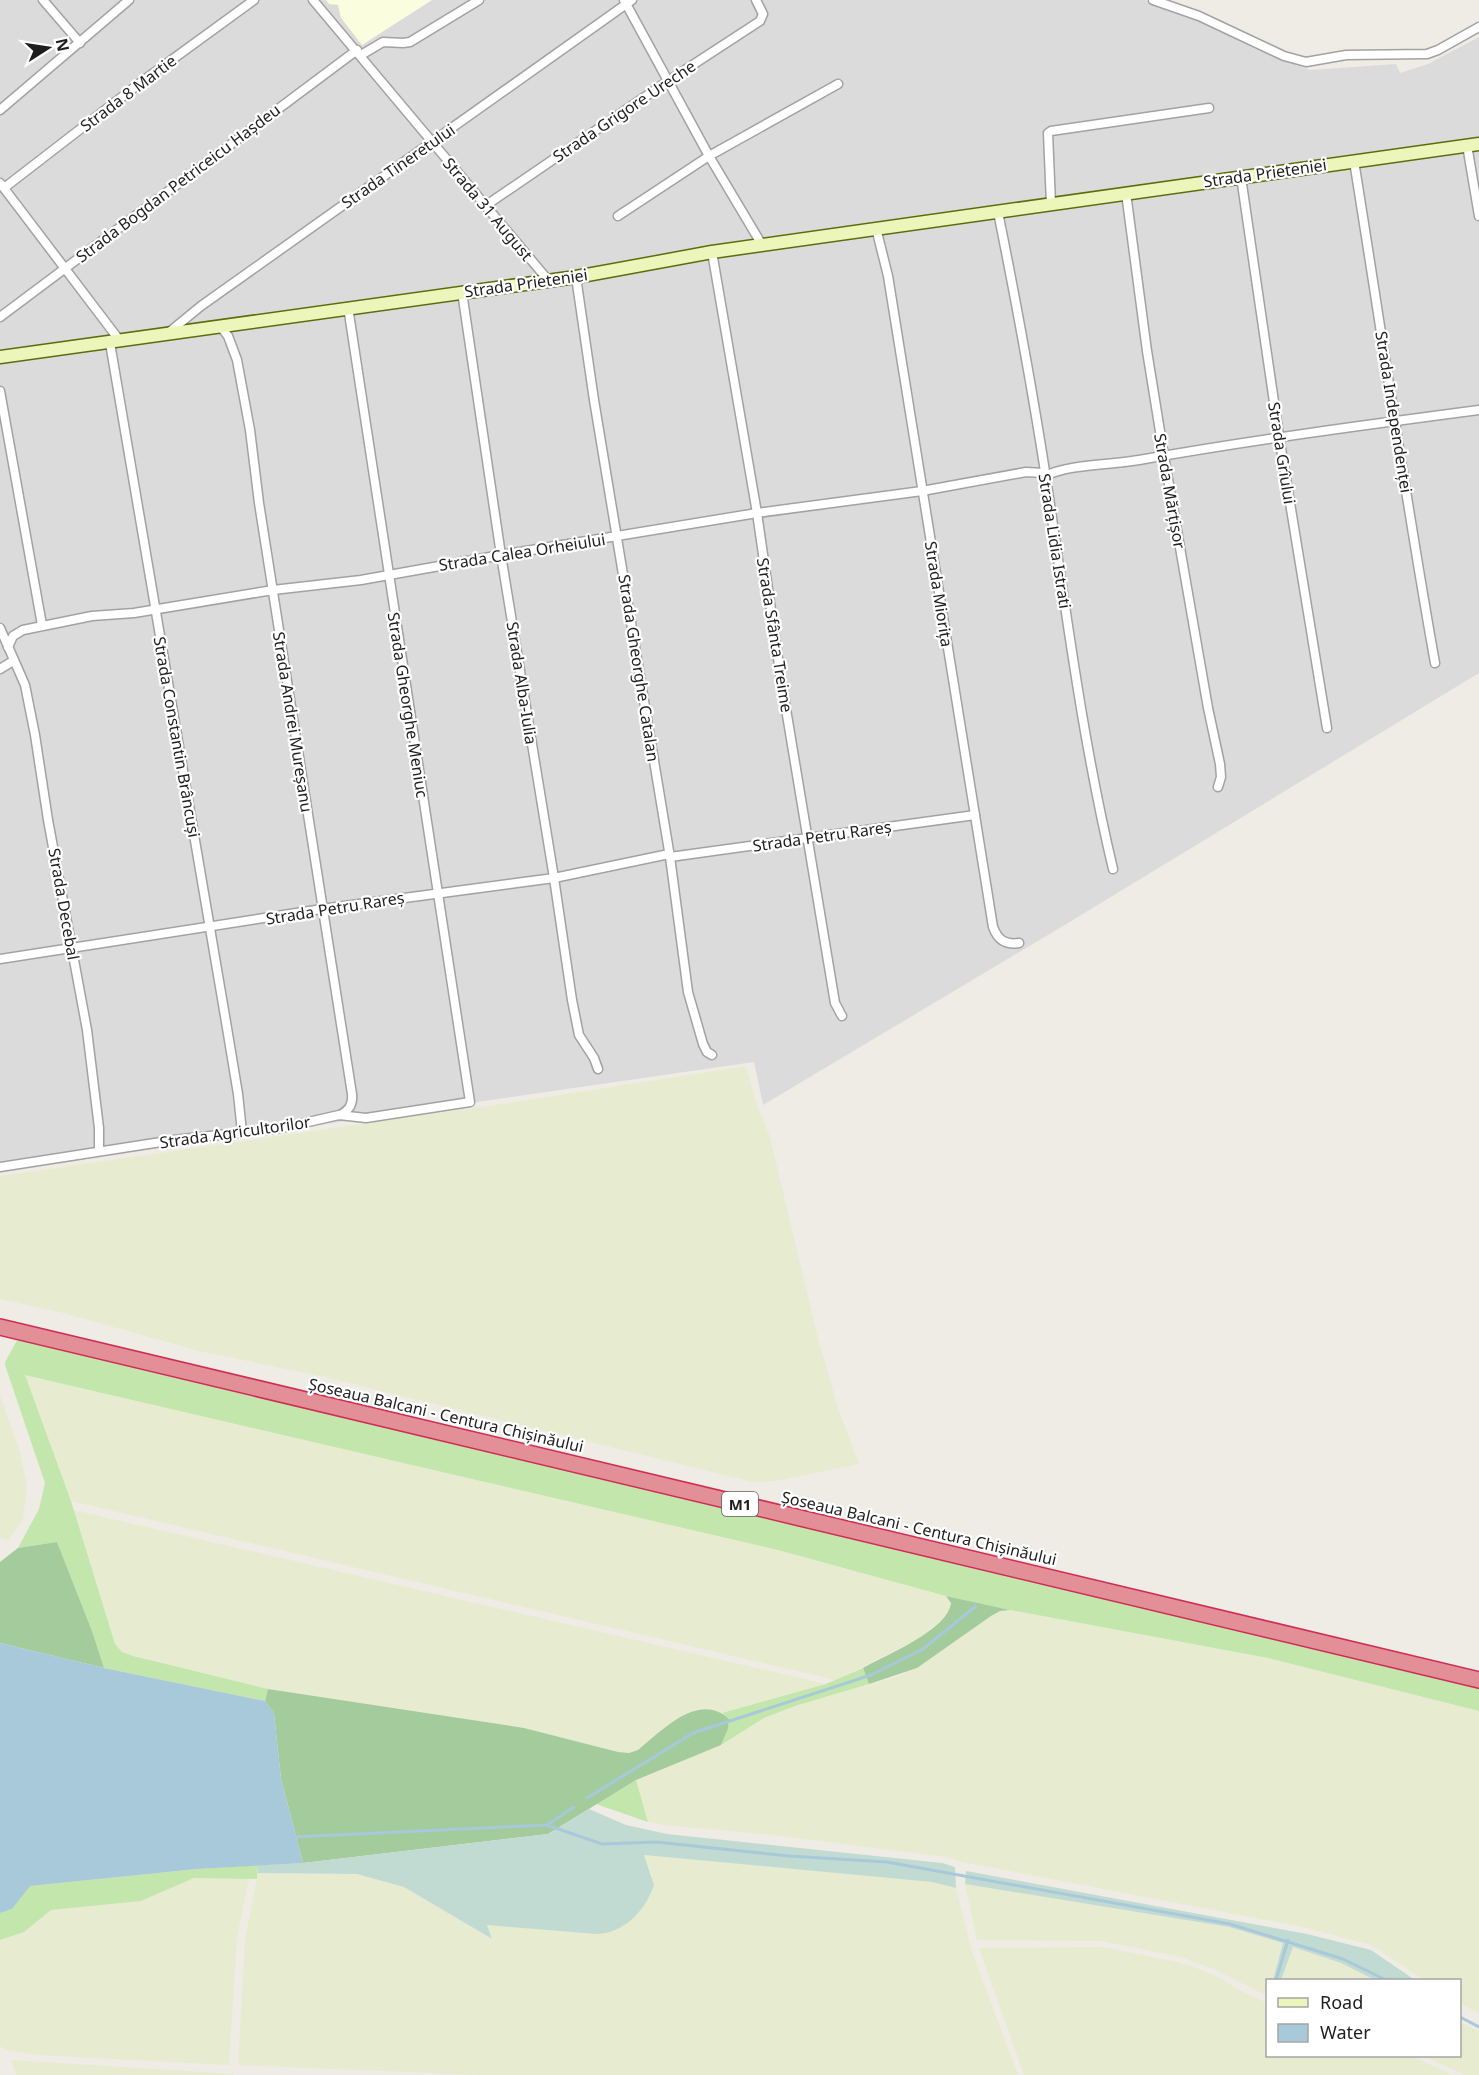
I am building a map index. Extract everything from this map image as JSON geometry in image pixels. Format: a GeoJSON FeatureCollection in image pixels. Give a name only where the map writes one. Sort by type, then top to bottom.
{"type":"FeatureCollection","features":[{"type":"Feature","properties":{"kind":"highway","name":"Șoseaua Balcani - Centura Chișinăului"},"geometry":{"type":"LineString","coordinates":[[0,1328],[1479,1680]]}},
{"type":"Feature","properties":{"kind":"street"},"geometry":{"type":"LineString","coordinates":[[43,0],[80,43]]}},
{"type":"Feature","properties":{"kind":"street"},"geometry":{"type":"LineString","coordinates":[[0,110],[129,0]]}},
{"type":"Feature","properties":{"kind":"street","name":"Strada 8 Martie"},"geometry":{"type":"LineString","coordinates":[[2,185],[254,0]]}},
{"type":"Feature","properties":{"kind":"street","name":"Strada 31 August"},"geometry":{"type":"LineString","coordinates":[[313,0],[548,280]]}},
{"type":"Feature","properties":{"kind":"street","name":"Strada Bogdan Petriceicu Hașdeu"},"geometry":{"type":"LineString","coordinates":[[0,317],[359,53],[383,42],[410,42],[479,0]]}},
{"type":"Feature","properties":{"kind":"street","name":"Strada Grigore Ureche"},"geometry":{"type":"LineString","coordinates":[[485,206],[760,21],[763,18],[762,10],[756,0]]}},
{"type":"Feature","properties":{"kind":"street"},"geometry":{"type":"LineString","coordinates":[[1153,0],[1199,16],[1284,56],[1305,62],[1346,55],[1427,54],[1479,27]]}},
{"type":"Feature","properties":{"kind":"street"},"geometry":{"type":"LineString","coordinates":[[627,1],[709,156],[762,245]]}},
{"type":"Feature","properties":{"kind":"street","name":"Strada Tineretului"},"geometry":{"type":"LineString","coordinates":[[166,335],[201,306],[627,1]]}},
{"type":"Feature","properties":{"kind":"street"},"geometry":{"type":"LineString","coordinates":[[618,216],[709,156],[838,84]]}},
{"type":"Feature","properties":{"kind":"street"},"geometry":{"type":"LineString","coordinates":[[1051,204],[1048,133],[1051,131],[1209,108]]}},
{"type":"Feature","properties":{"kind":"street"},"geometry":{"type":"LineString","coordinates":[[1473,145],[1479,216]]}},
{"type":"Feature","properties":{"kind":"street","name":"Strada Prieteniei"},"geometry":{"type":"LineString","coordinates":[[0,357],[576,277],[712,252],[876,228],[1473,145]]}},
{"type":"Feature","properties":{"kind":"street","name":"Strada Independenței"},"geometry":{"type":"LineString","coordinates":[[1354,161],[1413,542],[1435,663]]}},
{"type":"Feature","properties":{"kind":"street","name":"Strada Grîului"},"geometry":{"type":"LineString","coordinates":[[1241,177],[1279,436],[1327,728]]}},
{"type":"Feature","properties":{"kind":"street"},"geometry":{"type":"LineString","coordinates":[[2,185],[64,268],[115,342]]}},
{"type":"Feature","properties":{"kind":"street","name":"Strada Mărțișor"},"geometry":{"type":"LineString","coordinates":[[1126,193],[1147,351],[1164,456],[1220,764],[1221,777],[1218,788]]}},
{"type":"Feature","properties":{"kind":"street","name":"Strada Lidia Istrati"},"geometry":{"type":"LineString","coordinates":[[998,212],[1025,348],[1060,585],[1113,870]]}},
{"type":"Feature","properties":{"kind":"street","name":"Strada Miorița"},"geometry":{"type":"LineString","coordinates":[[876,228],[888,276],[993,927],[1006,944],[1019,943]]}},
{"type":"Feature","properties":{"kind":"street","name":"Strada Sfânta Treime"},"geometry":{"type":"LineString","coordinates":[[712,252],[757,513],[835,1003],[842,1016]]}},
{"type":"Feature","properties":{"kind":"street","name":"Strada Gheorghe Catalan"},"geometry":{"type":"LineString","coordinates":[[576,277],[669,855],[688,992],[703,1044],[707,1052],[712,1055]]}},
{"type":"Feature","properties":{"kind":"street","name":"Strada Alba-Iulia"},"geometry":{"type":"LineString","coordinates":[[462,292],[501,555],[572,1000],[579,1035],[594,1058],[598,1069]]}},
{"type":"Feature","properties":{"kind":"street","name":"Strada Gheorghe Meniuc"},"geometry":{"type":"LineString","coordinates":[[348,307],[470,1102]]}},
{"type":"Feature","properties":{"kind":"street","name":"Strada Andrei Mureșanu"},"geometry":{"type":"LineString","coordinates":[[220,326],[228,336],[237,360],[250,430],[259,503],[353,1101],[350,1108],[339,1115]]}},
{"type":"Feature","properties":{"kind":"street","name":"Strada Constantin Brâncuși"},"geometry":{"type":"LineString","coordinates":[[115,342],[155,609],[238,1094],[242,1132]]}},
{"type":"Feature","properties":{"kind":"street"},"geometry":{"type":"LineString","coordinates":[[0,391],[42,624]]}},
{"type":"Feature","properties":{"kind":"street","name":"Strada Calea Orheiului"},"geometry":{"type":"LineString","coordinates":[[8,647],[13,636],[42,624],[92,616],[134,614],[757,513],[922,491],[1026,472],[1045,475],[1058,471],[1279,436],[1479,410]]}},
{"type":"Feature","properties":{"kind":"street"},"geometry":{"type":"LineString","coordinates":[[0,628],[13,661],[0,669]]}},
{"type":"Feature","properties":{"kind":"street","name":"Strada Decebal"},"geometry":{"type":"LineString","coordinates":[[13,661],[25,685],[87,1030],[99,1128],[99,1151]]}},
{"type":"Feature","properties":{"kind":"street","name":"Strada Petru Rareș"},"geometry":{"type":"LineString","coordinates":[[0,958],[322,909],[554,878],[669,855],[720,851],[975,815]]}},
{"type":"Feature","properties":{"kind":"street","name":"Strada Agricultorilor"},"geometry":{"type":"LineString","coordinates":[[0,1167],[99,1151],[282,1128],[339,1115],[366,1118],[470,1102]]}},
{"type":"Feature","properties":{"kind":"shaded area"},"geometry":{"type":"Polygon","coordinates":[[[0,0],[1145,0],[1167,11],[1212,25],[1255,49],[1310,70],[1396,64],[1400,73],[1428,64],[1479,37],[1479,673],[763,1105],[754,1062],[0,1171],[0,0]]]}},
{"type":"Feature","properties":{"kind":"shaded area"},"geometry":{"type":"Polygon","coordinates":[[[326,0],[432,0],[362,45],[341,18],[338,5],[329,4],[326,0]]]}},
{"type":"Feature","properties":{"kind":"shaded area"},"geometry":{"type":"Polygon","coordinates":[[[746,1066],[756,1103],[770,1137],[817,1334],[837,1405],[859,1464],[776,1481],[753,1482],[316,1375],[203,1352],[63,1313],[0,1299],[0,1176],[515,1102],[746,1066]]]}},
{"type":"Feature","properties":{"kind":"shaded area"},"geometry":{"type":"Polygon","coordinates":[[[24,1374],[778,1550],[946,1596],[951,1603],[950,1611],[924,1636],[836,1680],[71,1501],[24,1374]]]}},
{"type":"Feature","properties":{"kind":"shaded area"},"geometry":{"type":"Polygon","coordinates":[[[0,1396],[19,1449],[27,1485],[23,1519],[8,1540],[0,1538],[0,1396]]]}},
{"type":"Feature","properties":{"kind":"shaded area"},"geometry":{"type":"Polygon","coordinates":[[[73,1510],[826,1684],[722,1713],[701,1708],[685,1714],[638,1750],[629,1753],[524,1728],[268,1689],[122,1652],[115,1644],[73,1510]]]}},
{"type":"Feature","properties":{"kind":"shaded area"},"geometry":{"type":"Polygon","coordinates":[[[1010,1610],[1268,1658],[1479,1711],[1479,2013],[1461,2004],[1461,1979],[1422,1979],[1371,1945],[1302,1927],[945,1857],[648,1822],[636,1780],[721,1745],[764,1718],[795,1706],[902,1675],[917,1668],[1000,1611],[1010,1610]]]}},
{"type":"Feature","properties":{"kind":"shaded area"},"geometry":{"type":"Polygon","coordinates":[[[589,1809],[626,1825],[667,1834],[942,1863],[955,1867],[956,1888],[932,1882],[644,1855],[654,1885],[639,1912],[615,1930],[595,1934],[487,1925],[492,1939],[404,1887],[357,1874],[258,1873],[258,1865],[303,1863],[548,1834],[589,1809]]]}},
{"type":"Feature","properties":{"kind":"shaded area"},"geometry":{"type":"Polygon","coordinates":[[[643,1855],[932,1882],[956,1888],[972,1952],[1018,2075],[482,2075],[238,2065],[245,1940],[258,1873],[357,1874],[404,1887],[491,1939],[486,1924],[595,1934],[652,1875],[643,1855]]]}},
{"type":"Feature","properties":{"kind":"shaded area"},"geometry":{"type":"Polygon","coordinates":[[[966,1871],[1307,1934],[1371,1950],[1414,1979],[1373,1979],[1341,1963],[1293,1947],[1281,1979],[1273,1979],[1283,1943],[1229,1927],[965,1884],[966,1871]]]}},
{"type":"Feature","properties":{"kind":"shaded area"},"geometry":{"type":"Polygon","coordinates":[[[194,1878],[249,1878],[237,1937],[229,2065],[36,2055],[6,2050],[0,2046],[0,1940],[24,1932],[51,1910],[141,1901],[194,1878]]]}},
{"type":"Feature","properties":{"kind":"shaded area"},"geometry":{"type":"Polygon","coordinates":[[[965,1884],[1229,1927],[1283,1943],[1273,1979],[1266,1979],[1266,1995],[1216,1970],[1181,1957],[1102,1941],[977,1940],[965,1884]]]}},
{"type":"Feature","properties":{"kind":"shaded area"},"geometry":{"type":"Polygon","coordinates":[[[1103,1947],[1177,1962],[1216,1976],[1266,2003],[1266,2057],[1413,2057],[1453,2075],[1024,2075],[979,1948],[1103,1947]]]}},
{"type":"Feature","properties":{"kind":"shaded area"},"geometry":{"type":"Polygon","coordinates":[[[1293,1947],[1341,1963],[1373,1979],[1281,1979],[1293,1947]]]}},
{"type":"Feature","properties":{"kind":"shaded area"},"geometry":{"type":"Polygon","coordinates":[[[1461,2022],[1479,2031],[1479,2075],[1465,2075],[1426,2057],[1461,2057],[1461,2022]]]}},
{"type":"Feature","properties":{"kind":"shaded area"},"geometry":{"type":"Polygon","coordinates":[[[11,2060],[234,2074],[234,2075],[16,2075],[11,2060]]]}},
{"type":"Feature","properties":{"kind":"green space"},"geometry":{"type":"Polygon","coordinates":[[[19,1337],[1479,1686],[1479,1711],[1268,1658],[946,1596],[778,1550],[25,1375],[71,1501],[115,1644],[122,1652],[133,1656],[268,1689],[265,1701],[104,1668],[57,1542],[18,1548],[39,1509],[45,1483],[5,1365],[19,1337]]]}},
{"type":"Feature","properties":{"kind":"green space"},"geometry":{"type":"Polygon","coordinates":[[[57,1542],[104,1668],[0,1643],[0,1562],[18,1548],[57,1542]]]}},
{"type":"Feature","properties":{"kind":"green space"},"geometry":{"type":"Polygon","coordinates":[[[946,1596],[1010,1610],[1000,1611],[991,1616],[917,1668],[869,1684],[863,1668],[915,1641],[939,1623],[951,1603],[946,1596]]]}},
{"type":"Feature","properties":{"kind":"green space"},"geometry":{"type":"Polygon","coordinates":[[[863,1668],[869,1684],[795,1706],[764,1718],[721,1745],[728,1729],[729,1719],[722,1713],[826,1684],[863,1668]]]}},
{"type":"Feature","properties":{"kind":"green space"},"geometry":{"type":"Polygon","coordinates":[[[268,1689],[524,1728],[629,1753],[638,1750],[669,1724],[693,1711],[705,1709],[717,1712],[729,1719],[728,1729],[721,1745],[636,1780],[548,1834],[303,1863],[281,1779],[274,1713],[265,1701],[268,1689]]]}},
{"type":"Feature","properties":{"kind":"green space"},"geometry":{"type":"Polygon","coordinates":[[[636,1780],[648,1822],[596,1804],[636,1780]]]}},
{"type":"Feature","properties":{"kind":"green space"},"geometry":{"type":"Polygon","coordinates":[[[258,1865],[257,1879],[194,1878],[141,1901],[51,1910],[24,1932],[0,1940],[0,1913],[12,1909],[29,1886],[258,1865]]]}},
{"type":"Feature","properties":{"kind":"water"},"geometry":{"type":"Polygon","coordinates":[[[0,1643],[104,1668],[265,1701],[274,1713],[281,1779],[303,1863],[197,1869],[30,1886],[12,1909],[0,1913],[0,1643]]]}},
{"type":"Feature","properties":{"kind":"waterway"},"geometry":{"type":"LineString","coordinates":[[587,1798],[693,1733],[871,1675],[923,1649],[976,1606]]}},
{"type":"Feature","properties":{"kind":"waterway"},"geometry":{"type":"LineString","coordinates":[[547,1825],[574,1807]]}},
{"type":"Feature","properties":{"kind":"waterway"},"geometry":{"type":"LineString","coordinates":[[292,1837],[547,1825],[602,1844],[656,1842],[789,1856],[887,1862],[1230,1924],[1343,1959],[1384,1979]]}},
{"type":"Feature","properties":{"kind":"waterway"},"geometry":{"type":"LineString","coordinates":[[1276,1979],[1288,1940]]}},
{"type":"Feature","properties":{"kind":"waterway"},"geometry":{"type":"LineString","coordinates":[[1461,2018],[1479,2027]]}}]}
